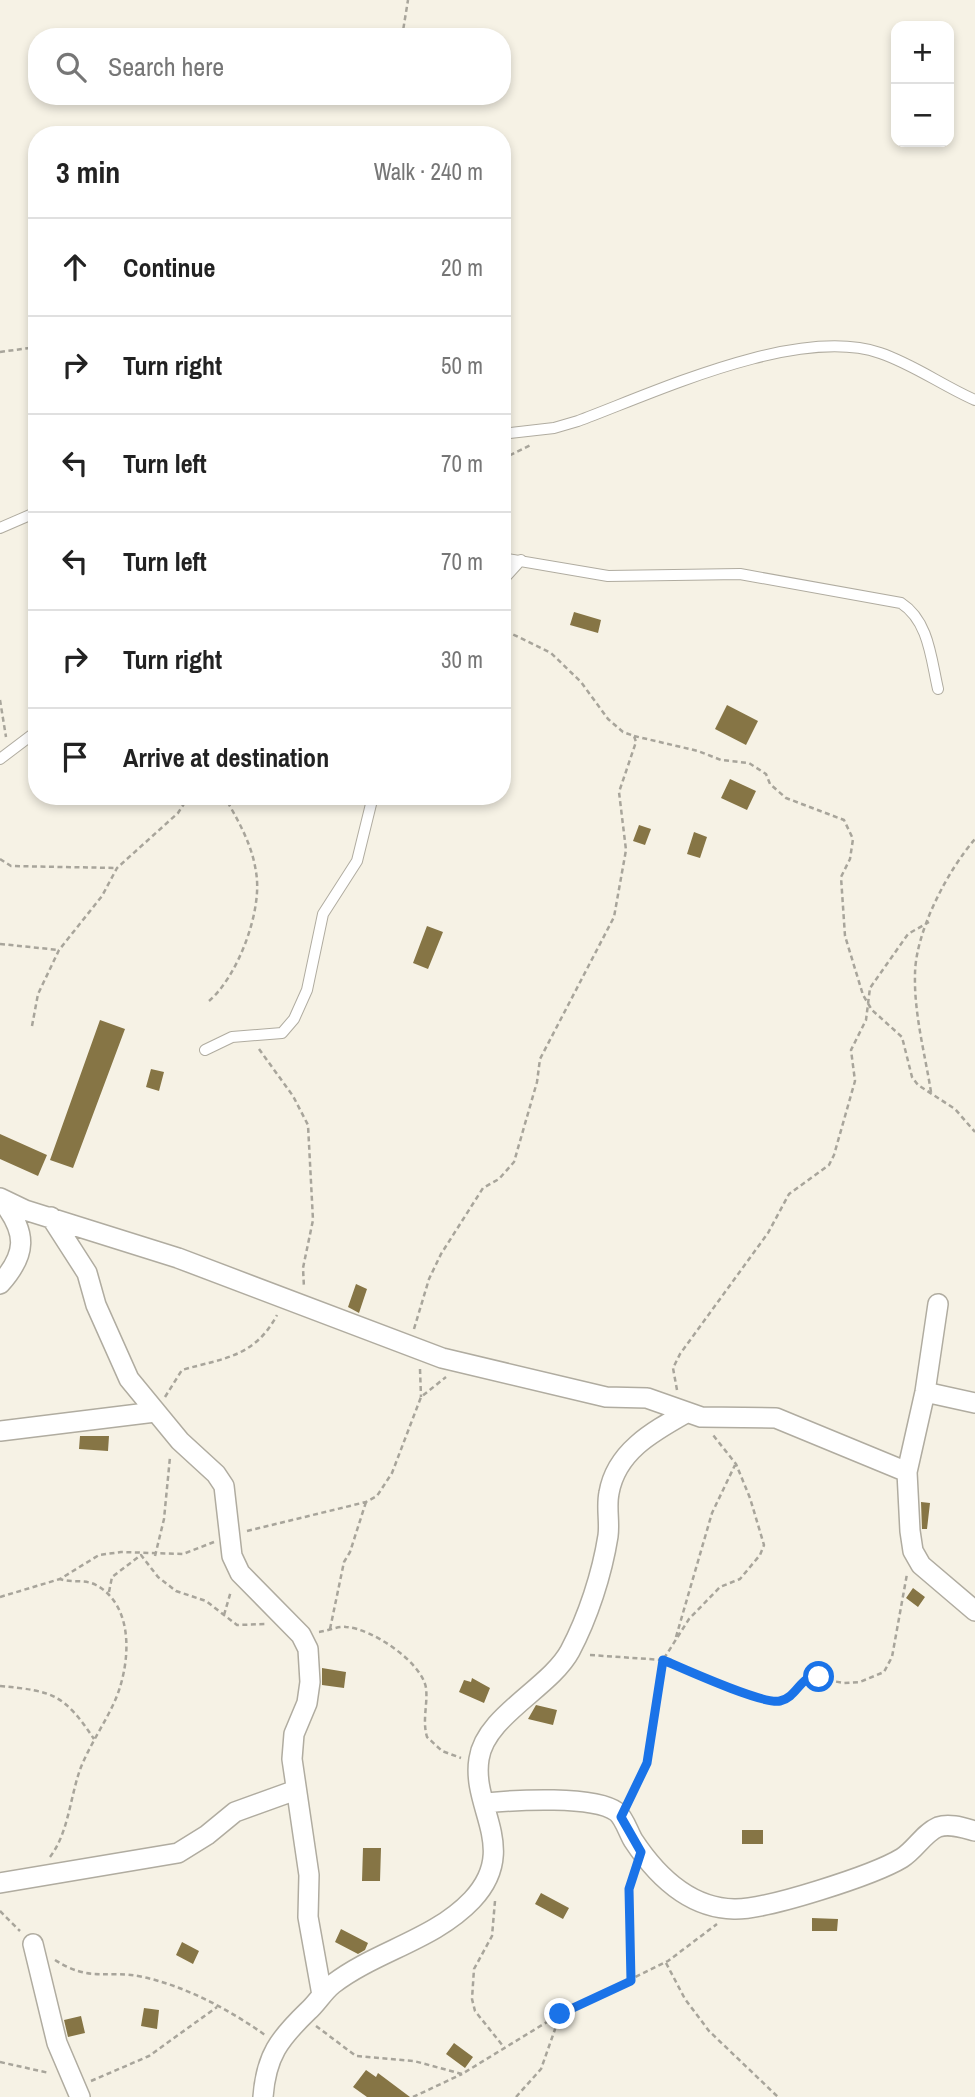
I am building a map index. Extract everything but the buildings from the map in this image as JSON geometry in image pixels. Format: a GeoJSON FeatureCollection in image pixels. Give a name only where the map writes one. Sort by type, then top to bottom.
{"type":"FeatureCollection","features":[{"type":"Feature","properties":{"kind":"street"},"geometry":{"type":"LineString","coordinates":[[0,1284],[10,1273],[20,1253],[22,1239],[16,1218],[0,1198],[178,1258],[413,1348],[606,1397],[647,1398],[686,1413],[716,1418],[776,1418],[906,1472]]}},
{"type":"Feature","properties":{"kind":"street"},"geometry":{"type":"LineString","coordinates":[[51,1217],[87,1273],[96,1305],[129,1379],[180,1441],[216,1474],[224,1486],[232,1556],[240,1573],[302,1635],[308,1649],[310,1682],[307,1703],[294,1734],[292,1759],[309,1875],[308,1917],[322,1995]]}},
{"type":"Feature","properties":{"kind":"street"},"geometry":{"type":"LineString","coordinates":[[938,1304],[925,1392],[906,1472],[913,1551],[929,1574],[975,1611]]}},
{"type":"Feature","properties":{"kind":"street"},"geometry":{"type":"LineString","coordinates":[[925,1392],[975,1403]]}},
{"type":"Feature","properties":{"kind":"street"},"geometry":{"type":"LineString","coordinates":[[0,1431],[155,1412]]}},
{"type":"Feature","properties":{"kind":"street"},"geometry":{"type":"LineString","coordinates":[[262,2097],[277,2043],[322,1995],[345,1977],[447,1922],[475,1896],[492,1867],[493,1839],[479,1759],[486,1739],[569,1653],[586,1615],[606,1546],[609,1494],[615,1471],[634,1446],[686,1413]]}},
{"type":"Feature","properties":{"kind":"street"},"geometry":{"type":"LineString","coordinates":[[0,1883],[178,1853],[207,1835],[235,1811],[296,1790]]}},
{"type":"Feature","properties":{"kind":"street"},"geometry":{"type":"LineString","coordinates":[[485,1803],[543,1799],[600,1805],[621,1817],[641,1852],[667,1882],[687,1896],[717,1908],[737,1909],[780,1902],[881,1867],[902,1858],[939,1827],[975,1831]]}},
{"type":"Feature","properties":{"kind":"street"},"geometry":{"type":"LineString","coordinates":[[33,1944],[57,2043],[75,2088]]}},
{"type":"Feature","properties":{"kind":"lane"},"geometry":{"type":"LineString","coordinates":[[511,433],[554,428],[578,421],[733,364],[816,348],[859,348],[880,353],[975,400]]}},
{"type":"Feature","properties":{"kind":"lane"},"geometry":{"type":"LineString","coordinates":[[0,528],[28,516]]}},
{"type":"Feature","properties":{"kind":"lane"},"geometry":{"type":"LineString","coordinates":[[511,559],[584,574],[608,576],[740,574],[901,603],[913,611],[920,622],[938,689]]}},
{"type":"Feature","properties":{"kind":"lane"},"geometry":{"type":"LineString","coordinates":[[511,571],[521,560]]}},
{"type":"Feature","properties":{"kind":"lane"},"geometry":{"type":"LineString","coordinates":[[0,760],[8,750],[28,737]]}},
{"type":"Feature","properties":{"kind":"lane"},"geometry":{"type":"LineString","coordinates":[[205,1050],[232,1037],[282,1033],[299,1009],[312,973],[323,914],[357,861],[371,805]]}},
{"type":"Feature","properties":{"kind":"path"},"geometry":{"type":"LineString","coordinates":[[403,28],[408,0]]}},
{"type":"Feature","properties":{"kind":"path"},"geometry":{"type":"LineString","coordinates":[[0,352],[28,348]]}},
{"type":"Feature","properties":{"kind":"path"},"geometry":{"type":"LineString","coordinates":[[511,633],[551,653],[581,682],[608,719],[634,736],[698,751],[721,760],[749,763],[760,768],[770,784],[786,798],[844,820],[853,839],[850,859],[841,877],[845,936],[868,1004],[902,1037],[912,1077],[955,1109],[975,1132]]}},
{"type":"Feature","properties":{"kind":"path"},"geometry":{"type":"LineString","coordinates":[[0,700],[8,750]]}},
{"type":"Feature","properties":{"kind":"path"},"geometry":{"type":"LineString","coordinates":[[0,1597],[60,1579],[99,1555],[121,1552],[155,1556],[183,1555],[229,1535],[366,1502],[385,1487],[408,1437],[421,1397],[413,1348],[429,1279],[441,1254],[483,1188],[499,1180],[514,1162],[545,1046],[614,917],[626,850],[619,792],[636,742],[634,736]]}},
{"type":"Feature","properties":{"kind":"path"},"geometry":{"type":"LineString","coordinates":[[32,1026],[38,994],[59,950],[102,896],[117,868],[178,813],[183,805]]}},
{"type":"Feature","properties":{"kind":"path"},"geometry":{"type":"LineString","coordinates":[[209,1001],[223,989],[241,956],[257,876],[245,835],[230,805]]}},
{"type":"Feature","properties":{"kind":"path"},"geometry":{"type":"LineString","coordinates":[[931,1092],[915,975],[917,958],[945,882],[975,839]]}},
{"type":"Feature","properties":{"kind":"path"},"geometry":{"type":"LineString","coordinates":[[0,859],[11,866],[117,868]]}},
{"type":"Feature","properties":{"kind":"path"},"geometry":{"type":"LineString","coordinates":[[686,1413],[673,1381],[673,1368],[680,1354],[768,1233],[789,1194],[829,1165],[855,1081],[851,1050],[866,1020],[873,982],[908,934],[929,922]]}},
{"type":"Feature","properties":{"kind":"path"},"geometry":{"type":"LineString","coordinates":[[0,944],[59,950]]}},
{"type":"Feature","properties":{"kind":"path"},"geometry":{"type":"LineString","coordinates":[[250,1036],[293,1096],[308,1125],[313,1220],[302,1277],[304,1288],[323,1313]]}},
{"type":"Feature","properties":{"kind":"path"},"geometry":{"type":"LineString","coordinates":[[155,1412],[182,1370],[221,1362],[256,1343],[285,1299]]}},
{"type":"Feature","properties":{"kind":"path"},"geometry":{"type":"LineString","coordinates":[[421,1397],[461,1362]]}},
{"type":"Feature","properties":{"kind":"path"},"geometry":{"type":"LineString","coordinates":[[621,1817],[647,1763],[663,1660],[690,1619],[720,1587],[740,1579],[750,1569],[764,1545],[736,1464],[724,1447],[708,1432]]}},
{"type":"Feature","properties":{"kind":"path"},"geometry":{"type":"LineString","coordinates":[[155,1556],[164,1519],[170,1455]]}},
{"type":"Feature","properties":{"kind":"path"},"geometry":{"type":"LineString","coordinates":[[676,1640],[712,1513],[736,1464]]}},
{"type":"Feature","properties":{"kind":"path"},"geometry":{"type":"LineString","coordinates":[[329,1630],[344,1562],[350,1552],[366,1502]]}},
{"type":"Feature","properties":{"kind":"path"},"geometry":{"type":"LineString","coordinates":[[569,1653],[663,1660],[748,1695],[773,1702],[787,1698],[809,1677],[844,1683],[876,1676],[884,1672],[892,1657],[913,1551]]}},
{"type":"Feature","properties":{"kind":"path"},"geometry":{"type":"LineString","coordinates":[[109,1594],[112,1577],[141,1555]]}},
{"type":"Feature","properties":{"kind":"path"},"geometry":{"type":"LineString","coordinates":[[141,1555],[159,1577],[176,1591],[206,1601],[237,1625],[267,1624]]}},
{"type":"Feature","properties":{"kind":"path"},"geometry":{"type":"LineString","coordinates":[[35,1876],[60,1840],[82,1765],[113,1704],[124,1674],[125,1622],[109,1594],[94,1583],[60,1579]]}},
{"type":"Feature","properties":{"kind":"path"},"geometry":{"type":"LineString","coordinates":[[302,1635],[346,1627],[392,1646],[412,1663],[424,1679],[425,1730],[431,1744],[450,1755],[479,1759]]}},
{"type":"Feature","properties":{"kind":"path"},"geometry":{"type":"LineString","coordinates":[[0,1686],[39,1690],[56,1697],[72,1707],[94,1739]]}},
{"type":"Feature","properties":{"kind":"path"},"geometry":{"type":"LineString","coordinates":[[631,1981],[629,1889],[641,1852]]}},
{"type":"Feature","properties":{"kind":"path"},"geometry":{"type":"LineString","coordinates":[[492,1867],[495,1899],[492,1936],[474,1969],[472,1999],[475,2011],[503,2046]]}},
{"type":"Feature","properties":{"kind":"path"},"geometry":{"type":"LineString","coordinates":[[413,2097],[462,2074],[503,2046],[560,2014],[666,1963],[737,1909]]}},
{"type":"Feature","properties":{"kind":"path"},"geometry":{"type":"LineString","coordinates":[[0,1911],[33,1944],[70,1970],[82,1974],[148,1978],[217,2007],[277,2043]]}},
{"type":"Feature","properties":{"kind":"path"},"geometry":{"type":"LineString","coordinates":[[666,1963],[685,1999],[709,2031],[778,2097]]}},
{"type":"Feature","properties":{"kind":"path"},"geometry":{"type":"LineString","coordinates":[[0,2062],[75,2088],[149,2056],[217,2007]]}},
{"type":"Feature","properties":{"kind":"path"},"geometry":{"type":"LineString","coordinates":[[516,2097],[541,2068],[560,2014]]}},
{"type":"Feature","properties":{"kind":"path"},"geometry":{"type":"LineString","coordinates":[[296,2023],[323,2028],[356,2056],[425,2063],[462,2074]]}},
{"type":"Feature","properties":{"kind":"route"},"geometry":{"type":"LineString","coordinates":[[560,2014],[631,1981],[629,1889],[631,1875],[641,1852],[621,1817],[647,1763],[652,1717],[663,1660],[748,1695],[773,1702],[782,1701],[794,1693],[805,1679],[819,1677]]}}]}
